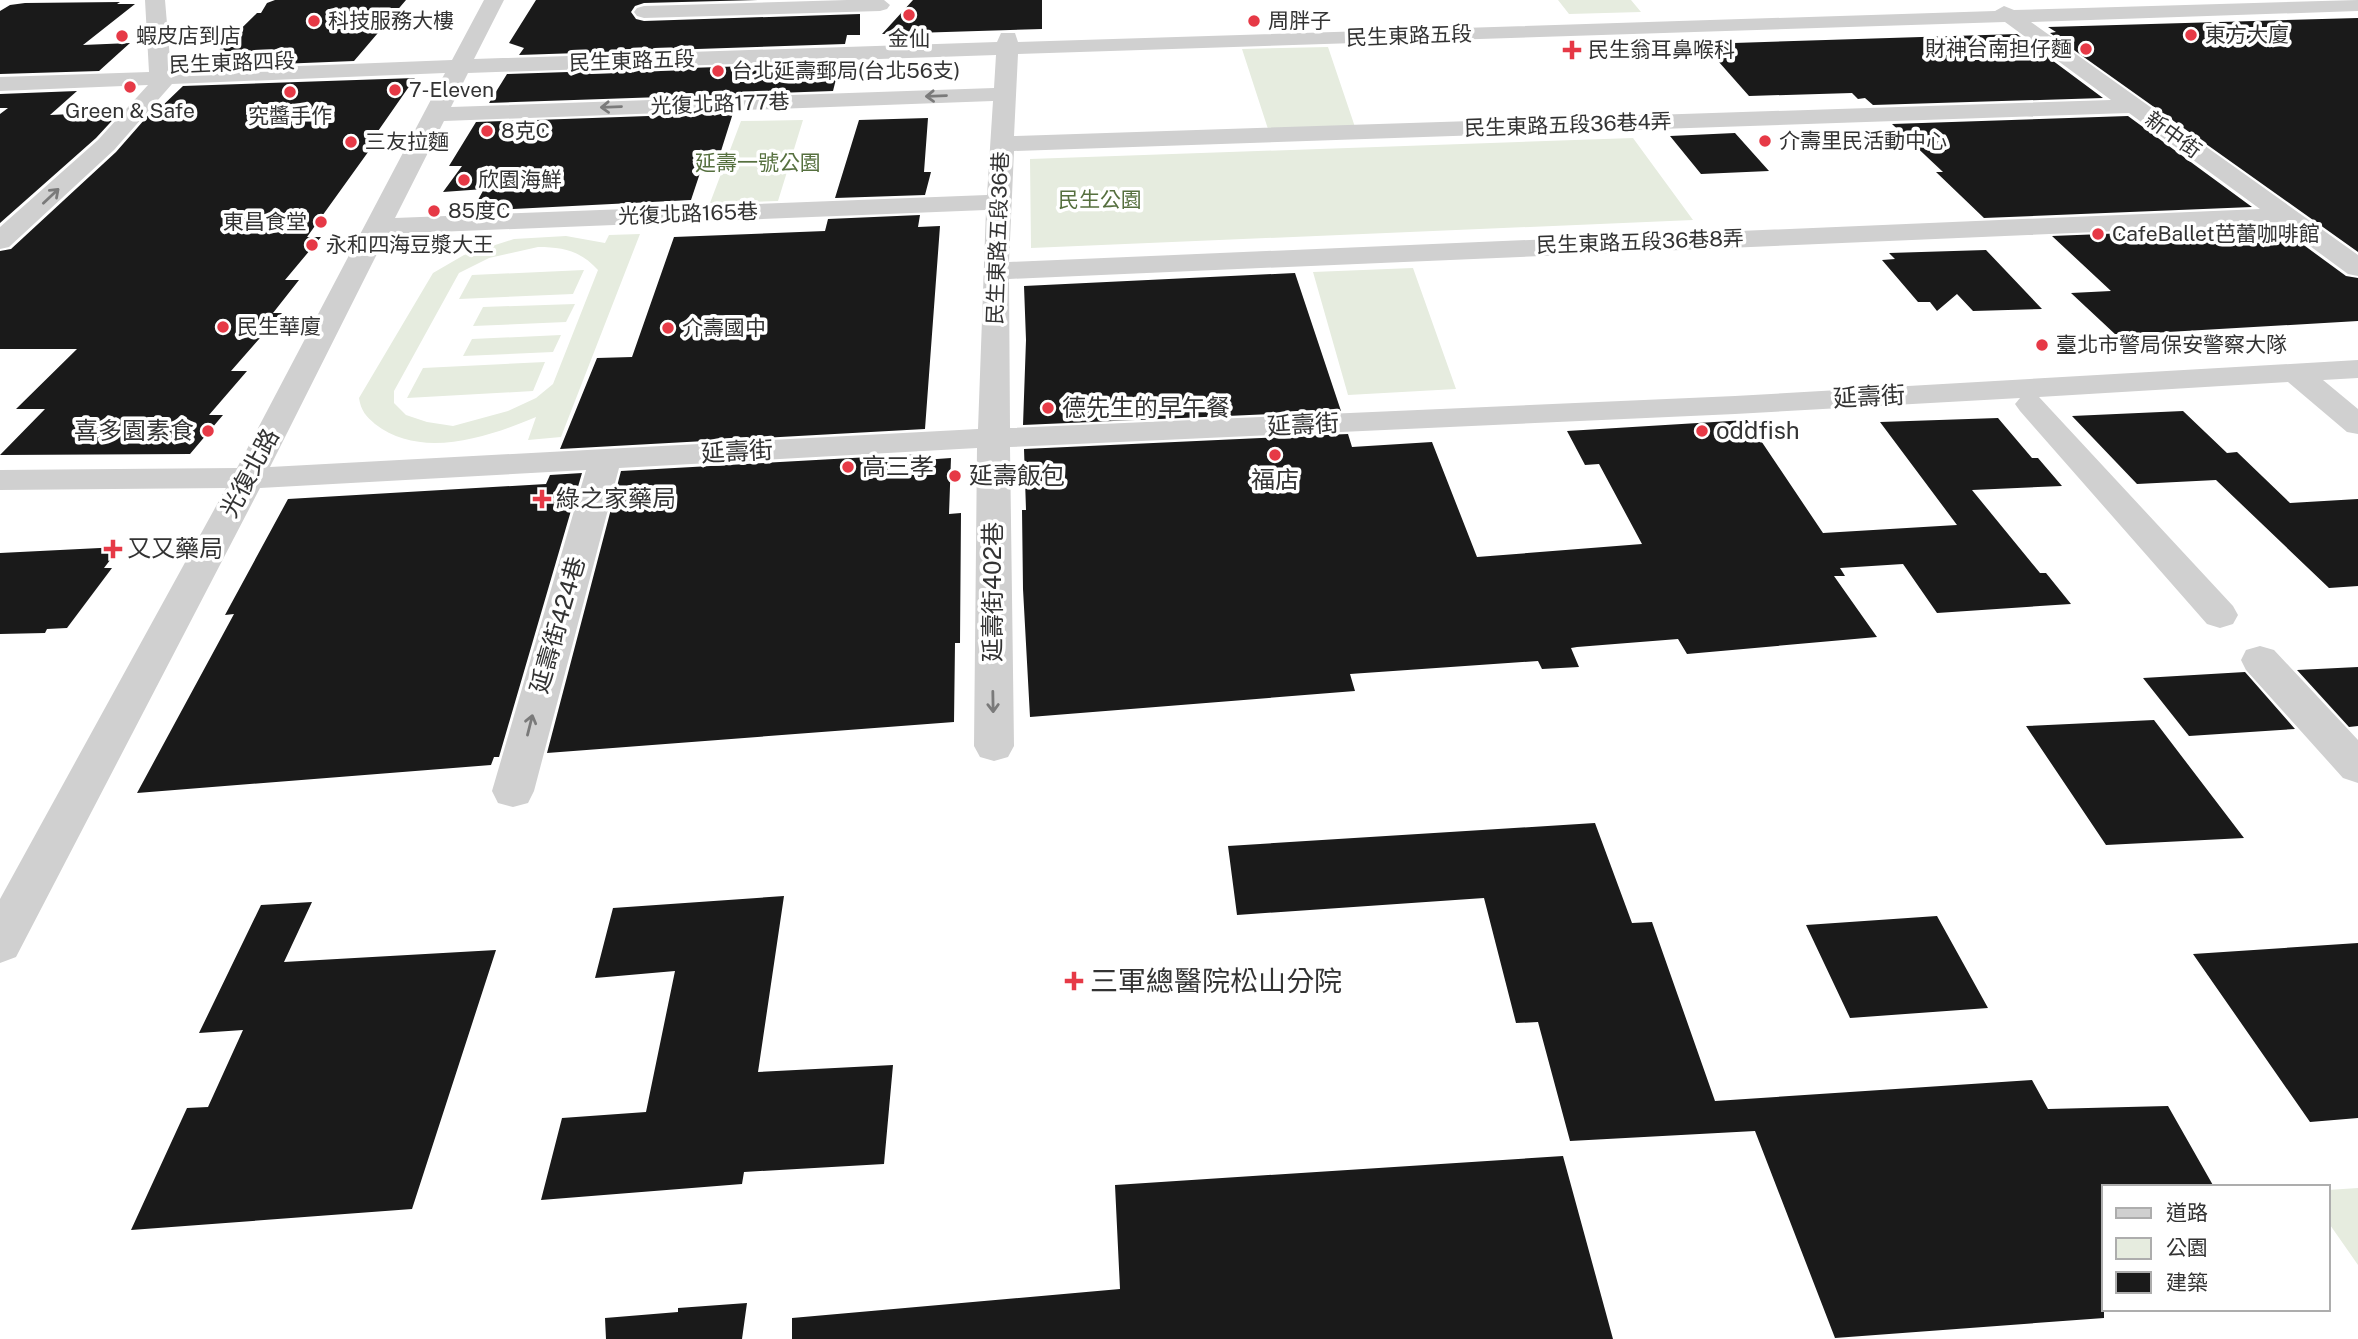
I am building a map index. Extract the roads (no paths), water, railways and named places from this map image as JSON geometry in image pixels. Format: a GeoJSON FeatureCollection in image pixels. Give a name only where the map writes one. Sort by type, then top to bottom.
{"type":"FeatureCollection","features":[{"type":"Feature","properties":{"kind":"street"},"geometry":{"type":"LineString","coordinates":[[0,241],[106,145],[161,83],[155,0]]}},
{"type":"Feature","properties":{"kind":"street","name":"光復北路"},"geometry":{"type":"LineString","coordinates":[[0,943],[248,478],[494,0]]}},
{"type":"Feature","properties":{"kind":"street","name":"民生東路五段"},"geometry":{"type":"LineString","coordinates":[[462,60],[2188,0]]}},
{"type":"Feature","properties":{"kind":"street"},"geometry":{"type":"LineString","coordinates":[[644,12],[880,5]]}},
{"type":"Feature","properties":{"kind":"street","name":"民生東路五段"},"geometry":{"type":"LineString","coordinates":[[1999,8],[2358,5]]}},
{"type":"Feature","properties":{"kind":"street","name":"新中街"},"geometry":{"type":"LineString","coordinates":[[1999,8],[2358,268]]}},
{"type":"Feature","properties":{"kind":"street","name":"民生東路五段36巷"},"geometry":{"type":"LineString","coordinates":[[993,438],[995,271],[1007,43]]}},
{"type":"Feature","properties":{"kind":"street","name":"民生東路四段"},"geometry":{"type":"LineString","coordinates":[[0,72],[161,72],[462,60]]}},
{"type":"Feature","properties":{"kind":"street","name":"民生東路四段"},"geometry":{"type":"LineString","coordinates":[[0,85],[161,72]]}},
{"type":"Feature","properties":{"kind":"street","name":"光復北路177巷"},"geometry":{"type":"LineString","coordinates":[[435,114],[1004,94]]}},
{"type":"Feature","properties":{"kind":"street","name":"民生東路五段36巷4弄"},"geometry":{"type":"LineString","coordinates":[[1002,144],[2134,106]]}},
{"type":"Feature","properties":{"kind":"street","name":"光復北路165巷"},"geometry":{"type":"LineString","coordinates":[[377,227],[999,202]]}},
{"type":"Feature","properties":{"kind":"street","name":"民生東路五段36巷8弄"},"geometry":{"type":"LineString","coordinates":[[995,271],[2285,216]]}},
{"type":"Feature","properties":{"kind":"street","name":"延壽街"},"geometry":{"type":"LineString","coordinates":[[0,480],[248,478],[993,438],[1735,405],[2358,369]]}},
{"type":"Feature","properties":{"kind":"street"},"geometry":{"type":"LineString","coordinates":[[2296,373],[2358,425]]}},
{"type":"Feature","properties":{"kind":"street"},"geometry":{"type":"LineString","coordinates":[[2031,404],[2220,615]]}},
{"type":"Feature","properties":{"kind":"street","name":"延壽街402巷"},"geometry":{"type":"LineString","coordinates":[[993,438],[994,746]]}},
{"type":"Feature","properties":{"kind":"street","name":"延壽街424巷"},"geometry":{"type":"LineString","coordinates":[[513,791],[605,459]]}},
{"type":"Feature","properties":{"kind":"street"},"geometry":{"type":"LineString","coordinates":[[2260,660],[2358,766]]}},
{"type":"Feature","properties":{"kind":"place","name":"金仙"},"geometry":{"type":"Point","coordinates":[909,15]}},
{"type":"Feature","properties":{"kind":"place","name":"科技服務大樓"},"geometry":{"type":"Point","coordinates":[314,21]}},
{"type":"Feature","properties":{"kind":"place","name":"周胖子"},"geometry":{"type":"Point","coordinates":[1254,21]}},
{"type":"Feature","properties":{"kind":"place","name":"東方大廈"},"geometry":{"type":"Point","coordinates":[2191,35]}},
{"type":"Feature","properties":{"kind":"place","name":"蝦皮店到店"},"geometry":{"type":"Point","coordinates":[122,36]}},
{"type":"Feature","properties":{"kind":"place","name":"財神台南担仔麵"},"geometry":{"type":"Point","coordinates":[2086,49]}},
{"type":"Feature","properties":{"kind":"place","name":"民生翁耳鼻喉科"},"geometry":{"type":"Point","coordinates":[1572,50]}},
{"type":"Feature","properties":{"kind":"place","name":"台北延壽郵局(台北56支)"},"geometry":{"type":"Point","coordinates":[718,71]}},
{"type":"Feature","properties":{"kind":"place","name":"Green & Safe"},"geometry":{"type":"Point","coordinates":[130,87]}},
{"type":"Feature","properties":{"kind":"place","name":"7-Eleven"},"geometry":{"type":"Point","coordinates":[395,90]}},
{"type":"Feature","properties":{"kind":"place","name":"究醬手作"},"geometry":{"type":"Point","coordinates":[290,92]}},
{"type":"Feature","properties":{"kind":"place","name":"8克C"},"geometry":{"type":"Point","coordinates":[487,131]}},
{"type":"Feature","properties":{"kind":"place","name":"介壽里民活動中心"},"geometry":{"type":"Point","coordinates":[1765,141]}},
{"type":"Feature","properties":{"kind":"place","name":"三友拉麵"},"geometry":{"type":"Point","coordinates":[351,142]}},
{"type":"Feature","properties":{"kind":"place","name":"欣園海鮮"},"geometry":{"type":"Point","coordinates":[464,180]}},
{"type":"Feature","properties":{"kind":"place","name":"85度C"},"geometry":{"type":"Point","coordinates":[434,211]}},
{"type":"Feature","properties":{"kind":"place","name":"東昌食堂"},"geometry":{"type":"Point","coordinates":[321,222]}},
{"type":"Feature","properties":{"kind":"place","name":"CafeBallet芭蕾咖啡館"},"geometry":{"type":"Point","coordinates":[2098,234]}},
{"type":"Feature","properties":{"kind":"place","name":"永和四海豆漿大王"},"geometry":{"type":"Point","coordinates":[312,245]}},
{"type":"Feature","properties":{"kind":"place","name":"民生華廈"},"geometry":{"type":"Point","coordinates":[223,327]}},
{"type":"Feature","properties":{"kind":"place","name":"介壽國中"},"geometry":{"type":"Point","coordinates":[668,328]}},
{"type":"Feature","properties":{"kind":"place","name":"臺北市警局保安警察大隊"},"geometry":{"type":"Point","coordinates":[2042,345]}},
{"type":"Feature","properties":{"kind":"place","name":"德先生的早午餐"},"geometry":{"type":"Point","coordinates":[1048,408]}},
{"type":"Feature","properties":{"kind":"place","name":"喜多園素食"},"geometry":{"type":"Point","coordinates":[208,431]}},
{"type":"Feature","properties":{"kind":"place","name":"oddfish"},"geometry":{"type":"Point","coordinates":[1702,431]}},
{"type":"Feature","properties":{"kind":"place","name":"福店"},"geometry":{"type":"Point","coordinates":[1275,455]}},
{"type":"Feature","properties":{"kind":"place","name":"高三孝"},"geometry":{"type":"Point","coordinates":[848,467]}},
{"type":"Feature","properties":{"kind":"place","name":"延壽飯包"},"geometry":{"type":"Point","coordinates":[955,476]}},
{"type":"Feature","properties":{"kind":"place","name":"綠之家藥局"},"geometry":{"type":"Point","coordinates":[542,499]}},
{"type":"Feature","properties":{"kind":"place","name":"又又藥局"},"geometry":{"type":"Point","coordinates":[113,549]}},
{"type":"Feature","properties":{"kind":"place","name":"三軍總醫院松山分院"},"geometry":{"type":"Point","coordinates":[1074,981]}},
{"type":"Feature","properties":{"kind":"park label","name":"延壽一號公園"},"geometry":{"type":"Point","coordinates":[758,163]}},
{"type":"Feature","properties":{"kind":"park label","name":"民生公園"},"geometry":{"type":"Point","coordinates":[1100,200]}}]}
